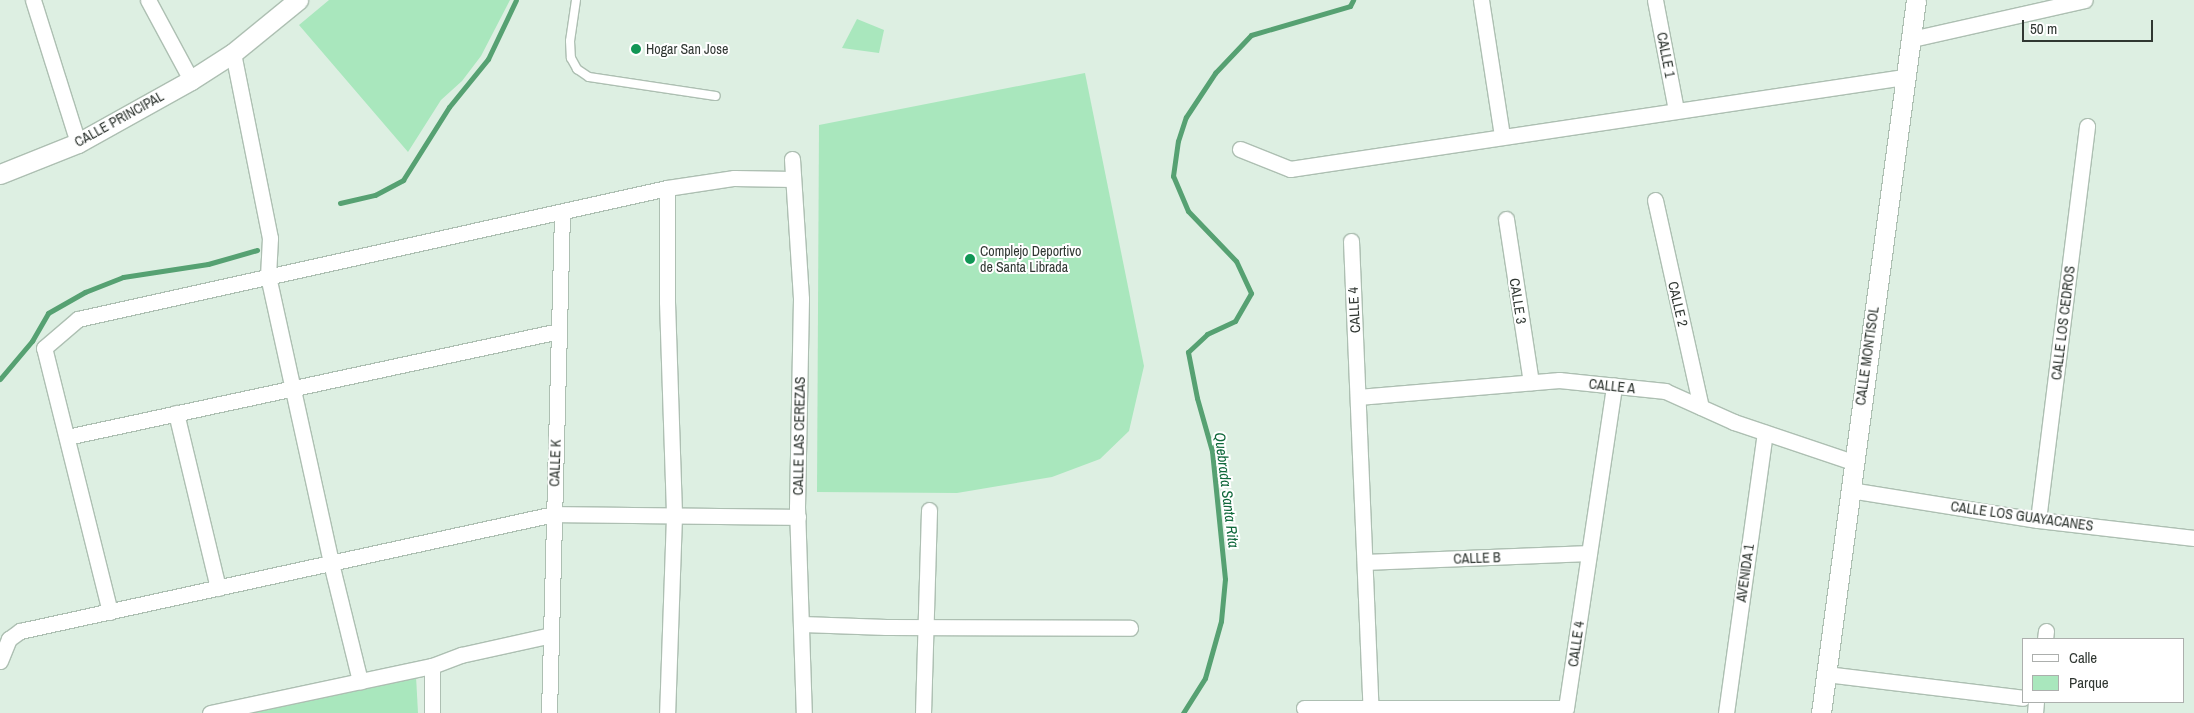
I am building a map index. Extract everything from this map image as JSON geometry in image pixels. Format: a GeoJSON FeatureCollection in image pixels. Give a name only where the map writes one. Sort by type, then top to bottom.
{"type":"FeatureCollection","features":[{"type":"Feature","properties":{"kind":"street"},"geometry":{"type":"LineString","coordinates":[[32,0],[78,143]]}},
{"type":"Feature","properties":{"kind":"street"},"geometry":{"type":"LineString","coordinates":[[148,0],[191,80]]}},
{"type":"Feature","properties":{"kind":"street"},"geometry":{"type":"LineString","coordinates":[[298,0],[233,53],[270,238],[268,276],[331,563],[360,681]]}},
{"type":"Feature","properties":{"kind":"street"},"geometry":{"type":"LineString","coordinates":[[1481,0],[1502,136]]}},
{"type":"Feature","properties":{"kind":"street","name":"CALLE 1"},"geometry":{"type":"LineString","coordinates":[[1655,0],[1676,110]]}},
{"type":"Feature","properties":{"kind":"street","name":"CALLE MONTISOL"},"geometry":{"type":"LineString","coordinates":[[1821,713],[1904,77],[1912,39],[1916,0]]}},
{"type":"Feature","properties":{"kind":"street"},"geometry":{"type":"LineString","coordinates":[[1912,39],[2084,0]]}},
{"type":"Feature","properties":{"kind":"street","name":"CALLE PRINCIPAL"},"geometry":{"type":"LineString","coordinates":[[0,174],[78,143],[191,80],[233,53]]}},
{"type":"Feature","properties":{"kind":"street"},"geometry":{"type":"LineString","coordinates":[[1240,149],[1290,169],[1904,77]]}},
{"type":"Feature","properties":{"kind":"street","name":"CALLE LOS CEDROS"},"geometry":{"type":"LineString","coordinates":[[2038,520],[2087,126]]}},
{"type":"Feature","properties":{"kind":"street","name":"CALLE LAS CEREZAS"},"geometry":{"type":"LineString","coordinates":[[792,159],[801,299],[798,517],[804,713]]}},
{"type":"Feature","properties":{"kind":"street"},"geometry":{"type":"LineString","coordinates":[[110,612],[44,348],[78,319],[667,188],[734,178],[793,179]]}},
{"type":"Feature","properties":{"kind":"street"},"geometry":{"type":"LineString","coordinates":[[667,188],[667,302],[674,516],[667,713]]}},
{"type":"Feature","properties":{"kind":"street","name":"CALLE 2"},"geometry":{"type":"LineString","coordinates":[[1655,200],[1701,407]]}},
{"type":"Feature","properties":{"kind":"street","name":"CALLE K"},"geometry":{"type":"LineString","coordinates":[[548,713],[562,212]]}},
{"type":"Feature","properties":{"kind":"street","name":"CALLE 3"},"geometry":{"type":"LineString","coordinates":[[1506,219],[1531,382]]}},
{"type":"Feature","properties":{"kind":"street","name":"CALLE 4"},"geometry":{"type":"LineString","coordinates":[[1351,241],[1371,710]]}},
{"type":"Feature","properties":{"kind":"street"},"geometry":{"type":"LineString","coordinates":[[66,437],[559,331]]}},
{"type":"Feature","properties":{"kind":"street","name":"CALLE A"},"geometry":{"type":"LineString","coordinates":[[1358,397],[1559,380],[1665,391],[1765,433],[1853,462]]}},
{"type":"Feature","properties":{"kind":"street","name":"CALLE 4"},"geometry":{"type":"LineString","coordinates":[[1304,708],[1371,710],[1566,708],[1614,386]]}},
{"type":"Feature","properties":{"kind":"street"},"geometry":{"type":"LineString","coordinates":[[176,413],[218,588]]}},
{"type":"Feature","properties":{"kind":"street","name":"AVENIDA 1"},"geometry":{"type":"LineString","coordinates":[[1726,713],[1765,433]]}},
{"type":"Feature","properties":{"kind":"street","name":"CALLE LOS GUAYACANES"},"geometry":{"type":"LineString","coordinates":[[1850,490],[2038,520],[2194,538]]}},
{"type":"Feature","properties":{"kind":"street"},"geometry":{"type":"LineString","coordinates":[[923,713],[924,628],[929,510]]}},
{"type":"Feature","properties":{"kind":"street"},"geometry":{"type":"LineString","coordinates":[[0,660],[4,636],[20,631],[554,514],[798,517]]}},
{"type":"Feature","properties":{"kind":"street","name":"CALLE B"},"geometry":{"type":"LineString","coordinates":[[1365,562],[1589,553]]}},
{"type":"Feature","properties":{"kind":"street"},"geometry":{"type":"LineString","coordinates":[[802,624],[924,628],[1130,628]]}},
{"type":"Feature","properties":{"kind":"street"},"geometry":{"type":"LineString","coordinates":[[210,713],[432,666],[461,655],[550,635]]}},
{"type":"Feature","properties":{"kind":"street"},"geometry":{"type":"LineString","coordinates":[[432,666],[432,713]]}},
{"type":"Feature","properties":{"kind":"street"},"geometry":{"type":"LineString","coordinates":[[1826,674],[2022,698]]}},
{"type":"Feature","properties":{"kind":"lane"},"geometry":{"type":"LineString","coordinates":[[576,0],[570,41],[570,58],[577,69],[589,77],[716,96]]}},
{"type":"Feature","properties":{"kind":"green space"},"geometry":{"type":"Polygon","coordinates":[[[329,0],[510,0],[481,56],[462,81],[441,100],[408,152],[299,25],[329,0]]]}},
{"type":"Feature","properties":{"kind":"green space"},"geometry":{"type":"Polygon","coordinates":[[[857,19],[884,30],[879,53],[842,48],[857,19]]]}},
{"type":"Feature","properties":{"kind":"green space","name":"Complejo Deportivo de Santa Librada"},"geometry":{"type":"Polygon","coordinates":[[[1085,73],[1144,366],[1129,431],[1100,459],[1052,477],[957,493],[817,492],[819,125],[1085,73]]]}},
{"type":"Feature","properties":{"kind":"green space"},"geometry":{"type":"Polygon","coordinates":[[[416,676],[418,713],[223,713],[416,676]]]}},
{"type":"Feature","properties":{"kind":"waterway"},"geometry":{"type":"LineString","coordinates":[[340,203],[375,195],[403,180],[449,107],[488,59],[516,0]]}},
{"type":"Feature","properties":{"kind":"waterway","name":"Quebrada Santa Rita"},"geometry":{"type":"LineString","coordinates":[[1183,713],[1205,678],[1221,621],[1225,579],[1212,451],[1197,398],[1188,352],[1207,334],[1235,321],[1251,293],[1236,261],[1188,211],[1173,176],[1178,141],[1186,117],[1215,73],[1251,35],[1350,6],[1353,0]]}},
{"type":"Feature","properties":{"kind":"waterway"},"geometry":{"type":"LineString","coordinates":[[0,379],[32,341],[48,313],[85,292],[123,277],[208,264],[257,250]]}},
{"type":"Feature","properties":{"kind":"place","name":"Hogar San Jose"},"geometry":{"type":"Point","coordinates":[636,49]}},
{"type":"Feature","properties":{"kind":"place","name":"Complejo Deportivo de Santa Librada"},"geometry":{"type":"Point","coordinates":[970,259]}}]}
